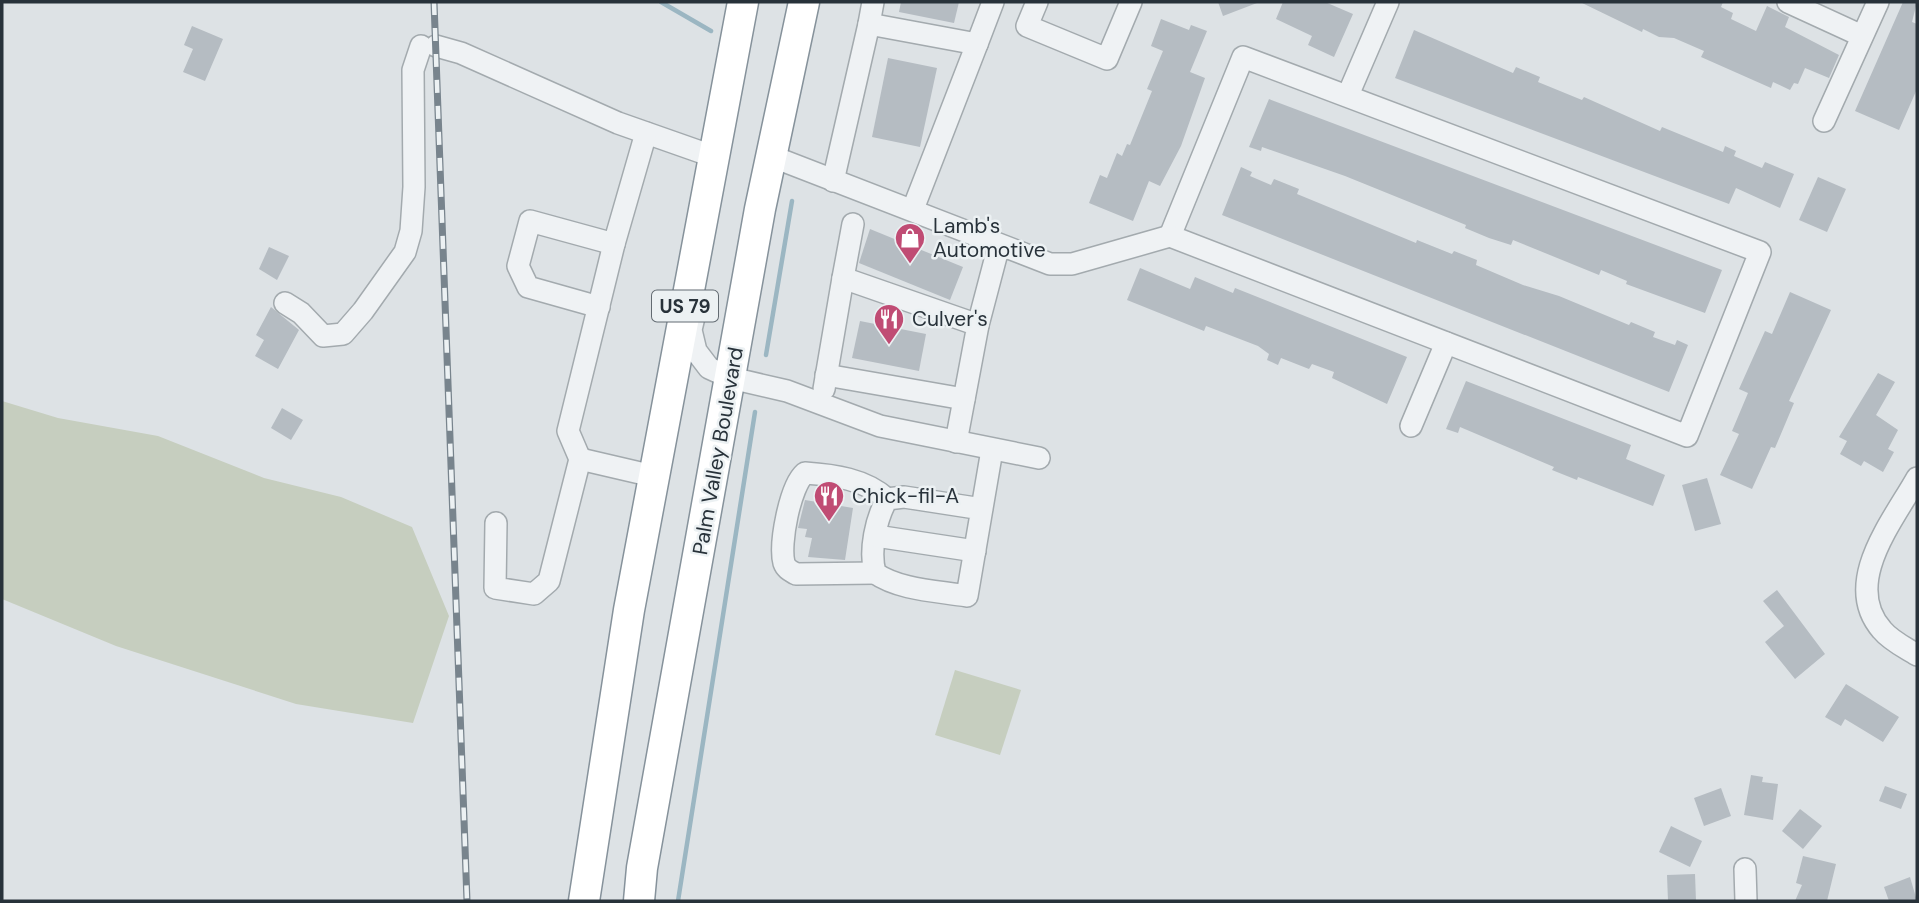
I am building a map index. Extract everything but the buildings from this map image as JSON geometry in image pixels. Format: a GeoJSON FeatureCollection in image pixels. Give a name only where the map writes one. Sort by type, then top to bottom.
{"type":"FeatureCollection","features":[{"type":"Feature","properties":{"kind":"highway","name":"US 79"},"geometry":{"type":"LineString","coordinates":[[584,901],[613,704],[653,476],[743,2]]}},
{"type":"Feature","properties":{"kind":"highway","name":"Palm Valley Boulevard"},"geometry":{"type":"LineString","coordinates":[[639,901],[642,868],[730,378],[771,156],[804,2]]}},
{"type":"Feature","properties":{"kind":"street"},"geometry":{"type":"LineString","coordinates":[[748,2],[751,23],[691,330],[696,351],[703,362],[730,378],[787,391],[880,426],[1039,458]]}},
{"type":"Feature","properties":{"kind":"street"},"geometry":{"type":"LineString","coordinates":[[833,181],[873,2]]}},
{"type":"Feature","properties":{"kind":"street"},"geometry":{"type":"LineString","coordinates":[[913,209],[993,2]]}},
{"type":"Feature","properties":{"kind":"street"},"geometry":{"type":"LineString","coordinates":[[1037,2],[1027,26],[1107,58],[1131,2]]}},
{"type":"Feature","properties":{"kind":"street"},"geometry":{"type":"LineString","coordinates":[[1348,95],[1388,2]]}},
{"type":"Feature","properties":{"kind":"street"},"geometry":{"type":"LineString","coordinates":[[1788,2],[1862,36]]}},
{"type":"Feature","properties":{"kind":"street"},"geometry":{"type":"LineString","coordinates":[[1824,121],[1878,2]]}},
{"type":"Feature","properties":{"kind":"street"},"geometry":{"type":"LineString","coordinates":[[869,24],[977,44]]}},
{"type":"Feature","properties":{"kind":"street"},"geometry":{"type":"LineString","coordinates":[[285,303],[301,313],[323,336],[343,334],[363,312],[405,252],[411,230],[414,187],[412,70],[428,46],[461,53],[646,133],[712,156]]}},
{"type":"Feature","properties":{"kind":"street"},"geometry":{"type":"LineString","coordinates":[[771,156],[1050,264],[1072,264],[1170,236],[1687,436],[1760,252],[1243,57],[1170,236]]}},
{"type":"Feature","properties":{"kind":"street"},"geometry":{"type":"LineString","coordinates":[[496,523],[495,588],[534,594],[549,581],[580,459],[568,431],[614,244],[646,133]]}},
{"type":"Feature","properties":{"kind":"street"},"geometry":{"type":"LineString","coordinates":[[599,307],[528,287],[518,266],[530,221],[614,244]]}},
{"type":"Feature","properties":{"kind":"street"},"geometry":{"type":"LineString","coordinates":[[821,403],[853,224]]}},
{"type":"Feature","properties":{"kind":"street"},"geometry":{"type":"LineString","coordinates":[[956,442],[978,325],[999,245]]}},
{"type":"Feature","properties":{"kind":"street"},"geometry":{"type":"LineString","coordinates":[[844,278],[978,325]]}},
{"type":"Feature","properties":{"kind":"street"},"geometry":{"type":"LineString","coordinates":[[1411,426],[1446,343]]}},
{"type":"Feature","properties":{"kind":"street"},"geometry":{"type":"LineString","coordinates":[[826,375],[964,399]]}},
{"type":"Feature","properties":{"kind":"street"},"geometry":{"type":"LineString","coordinates":[[982,509],[904,497],[887,499],[873,487],[858,481],[805,473],[792,494],[784,541],[784,563],[796,574],[875,573],[884,580],[967,596],[975,551],[992,450]]}},
{"type":"Feature","properties":{"kind":"street"},"geometry":{"type":"LineString","coordinates":[[580,459],[653,476]]}},
{"type":"Feature","properties":{"kind":"street"},"geometry":{"type":"LineString","coordinates":[[1917,478],[1878,547],[1866,582],[1866,597],[1873,619],[1889,637],[1917,655]]}},
{"type":"Feature","properties":{"kind":"street"},"geometry":{"type":"LineString","coordinates":[[875,573],[872,557],[880,512],[887,499]]}},
{"type":"Feature","properties":{"kind":"street"},"geometry":{"type":"LineString","coordinates":[[876,536],[975,551]]}},
{"type":"Feature","properties":{"kind":"street"},"geometry":{"type":"LineString","coordinates":[[1745,869],[1746,901]]}},
{"type":"Feature","properties":{"kind":"green space"},"geometry":{"type":"Polygon","coordinates":[[[2,401],[58,418],[158,436],[264,478],[341,497],[412,527],[449,616],[413,723],[296,704],[116,646],[2,599],[2,401]]]}},
{"type":"Feature","properties":{"kind":"green space"},"geometry":{"type":"Polygon","coordinates":[[[955,670],[1021,690],[1000,755],[935,735],[955,670]]]}},
{"type":"Feature","properties":{"kind":"waterway"},"geometry":{"type":"LineString","coordinates":[[661,2],[711,31]]}},
{"type":"Feature","properties":{"kind":"waterway"},"geometry":{"type":"LineString","coordinates":[[766,355],[792,201]]}},
{"type":"Feature","properties":{"kind":"waterway"},"geometry":{"type":"LineString","coordinates":[[678,901],[755,412]]}},
{"type":"Feature","properties":{"kind":"railway"},"geometry":{"type":"LineString","coordinates":[[434,2],[467,901]]}},
{"type":"Feature","properties":{"kind":"place","name":"Lamb's Automotive"},"geometry":{"type":"Point","coordinates":[910,265]}},
{"type":"Feature","properties":{"kind":"place","name":"Culver's"},"geometry":{"type":"Point","coordinates":[889,346]}},
{"type":"Feature","properties":{"kind":"place","name":"Chick-fil-A"},"geometry":{"type":"Point","coordinates":[829,523]}}]}
